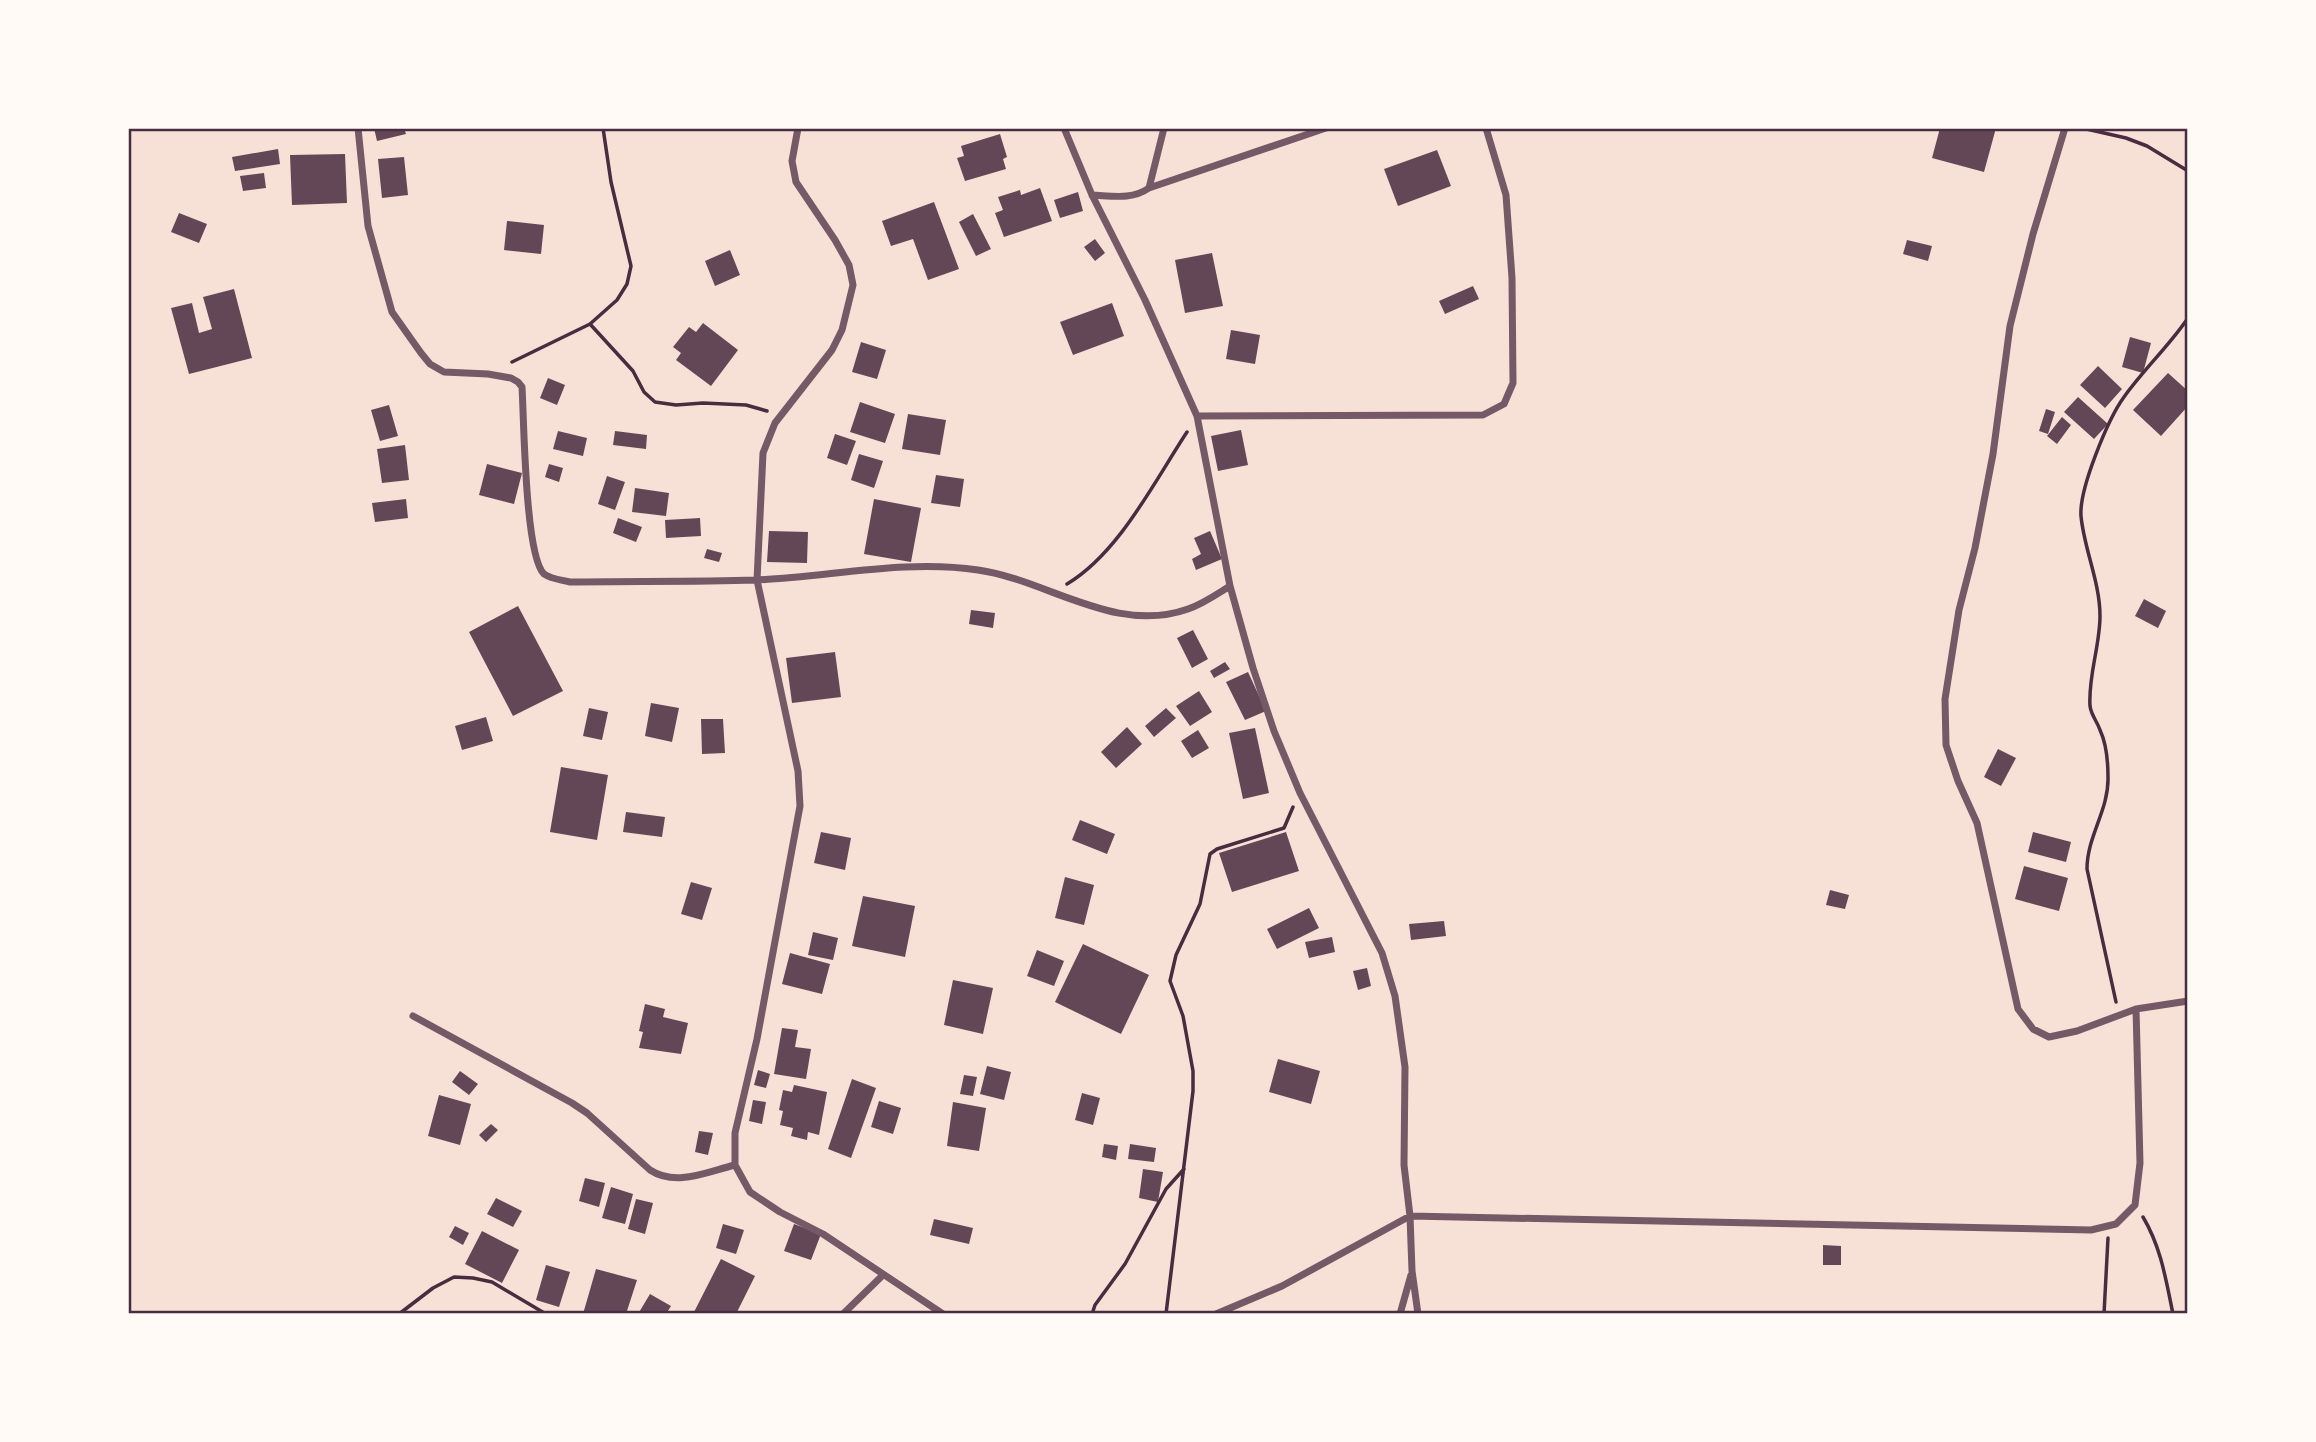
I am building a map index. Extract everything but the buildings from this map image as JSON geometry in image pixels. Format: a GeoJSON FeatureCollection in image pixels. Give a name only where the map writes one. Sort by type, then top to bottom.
{"type":"FeatureCollection","features":[{"type":"Feature","properties":{"kind":"street"},"geometry":{"type":"LineString","coordinates":[[358,128],[368,226],[392,312],[430,364],[444,372],[488,374],[510,379],[522,387],[529,510],[537,559],[543,573],[570,582],[757,580],[943,566],[981,570],[1031,583],[1112,612],[1135,615],[1164,615],[1190,608],[1230,586]]}},
{"type":"Feature","properties":{"kind":"street"},"geometry":{"type":"LineString","coordinates":[[798,128],[792,161],[796,183],[845,256],[853,285],[842,330],[832,350],[775,423],[763,453],[757,580],[798,771],[800,806],[757,1039],[735,1133],[734,1165],[750,1192],[780,1212],[823,1234],[943,1314]]}},
{"type":"Feature","properties":{"kind":"street"},"geometry":{"type":"LineString","coordinates":[[1064,128],[1092,195],[1145,300],[1197,416],[1230,586],[1252,668],[1300,793],[1382,953],[1395,996],[1405,1067],[1404,1165],[1418,1314]]}},
{"type":"Feature","properties":{"kind":"street"},"geometry":{"type":"LineString","coordinates":[[1149,188],[1164,128]]}},
{"type":"Feature","properties":{"kind":"street"},"geometry":{"type":"LineString","coordinates":[[1092,195],[1126,197],[1141,194],[1149,188],[1326,128]]}},
{"type":"Feature","properties":{"kind":"street"},"geometry":{"type":"LineString","coordinates":[[1197,416],[1483,415],[1504,404],[1513,383],[1512,278],[1506,195],[1486,128]]}},
{"type":"Feature","properties":{"kind":"street"},"geometry":{"type":"LineString","coordinates":[[2065,128],[2033,234],[2010,326],[1993,454],[1975,548],[1950,654],[1945,699],[1946,745],[1958,781],[1977,823],[2018,1009],[2033,1029],[2049,1037],[2077,1031],[2136,1009],[2188,1001]]}},
{"type":"Feature","properties":{"kind":"street"},"geometry":{"type":"LineString","coordinates":[[1216,1314],[1282,1286],[1410,1216],[2091,1230],[2116,1224],[2135,1205],[2140,1163],[2136,1009]]}},
{"type":"Feature","properties":{"kind":"street"},"geometry":{"type":"LineString","coordinates":[[412,1016],[572,1103],[660,1177],[683,1178],[734,1165]]}},
{"type":"Feature","properties":{"kind":"street"},"geometry":{"type":"LineString","coordinates":[[1400,1314],[1412,1271]]}},
{"type":"Feature","properties":{"kind":"street"},"geometry":{"type":"LineString","coordinates":[[843,1314],[883,1275]]}},
{"type":"Feature","properties":{"kind":"path"},"geometry":{"type":"LineString","coordinates":[[488,374],[590,324],[617,300],[627,284],[631,267],[611,182],[603,128]]}},
{"type":"Feature","properties":{"kind":"path"},"geometry":{"type":"LineString","coordinates":[[2082,128],[2126,138],[2147,146],[2188,171]]}},
{"type":"Feature","properties":{"kind":"path"},"geometry":{"type":"LineString","coordinates":[[2118,1014],[2087,869],[2091,836],[2107,797],[2109,775],[2103,737],[2090,709],[2090,692],[2099,645],[2100,612],[2081,513],[2089,473],[2123,398],[2173,340],[2188,318]]}},
{"type":"Feature","properties":{"kind":"path"},"geometry":{"type":"LineString","coordinates":[[590,324],[633,371],[644,392],[655,402],[676,405],[746,405],[781,415]]}},
{"type":"Feature","properties":{"kind":"path"},"geometry":{"type":"LineString","coordinates":[[1053,592],[1080,576],[1098,559],[1136,510],[1197,416]]}},
{"type":"Feature","properties":{"kind":"path"},"geometry":{"type":"LineString","coordinates":[[1166,1314],[1189,1141],[1193,1071],[1183,1016],[1170,981],[1174,962],[1199,904],[1210,854],[1217,849],[1284,828],[1300,793]]}},
{"type":"Feature","properties":{"kind":"path"},"geometry":{"type":"LineString","coordinates":[[1092,1314],[1145,1230],[1167,1189],[1184,1169]]}},
{"type":"Feature","properties":{"kind":"path"},"geometry":{"type":"LineString","coordinates":[[2135,1205],[2155,1237],[2173,1314]]}},
{"type":"Feature","properties":{"kind":"path"},"geometry":{"type":"LineString","coordinates":[[2104,1314],[2108,1226]]}},
{"type":"Feature","properties":{"kind":"path"},"geometry":{"type":"LineString","coordinates":[[399,1314],[433,1288],[454,1277],[492,1282],[545,1314]]}}]}
